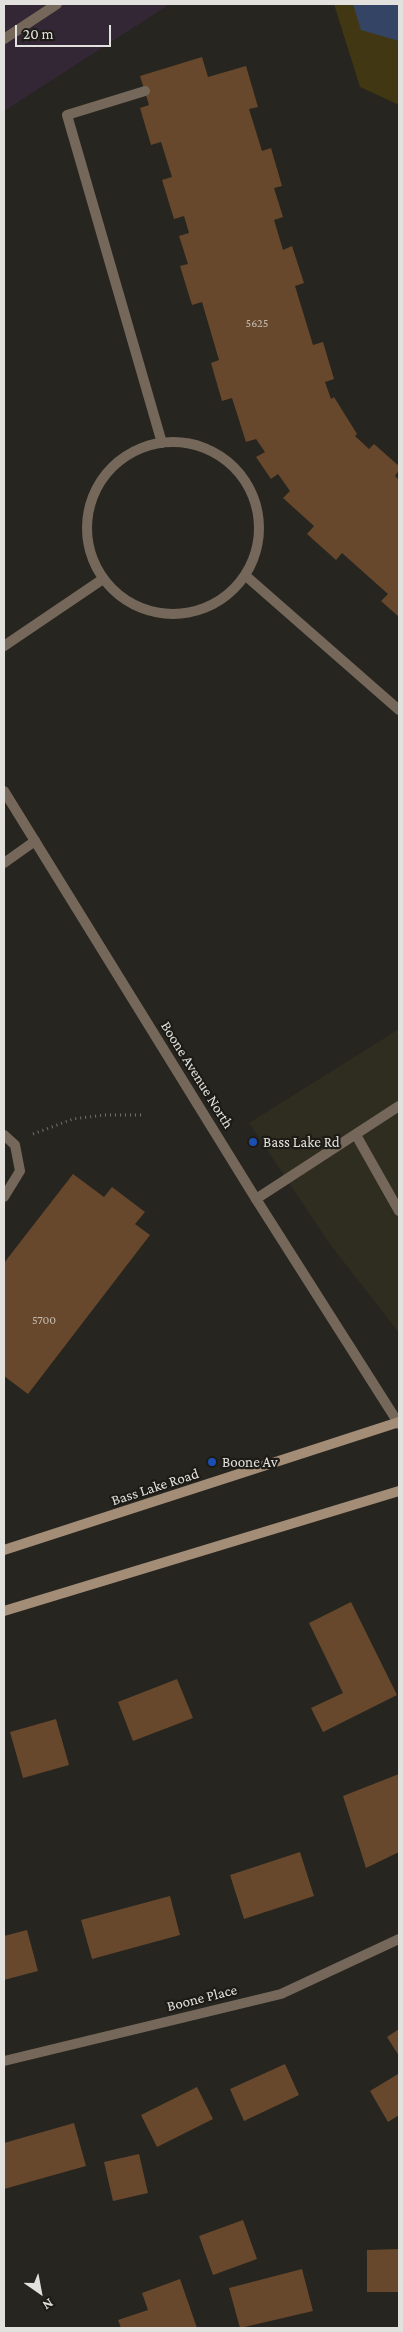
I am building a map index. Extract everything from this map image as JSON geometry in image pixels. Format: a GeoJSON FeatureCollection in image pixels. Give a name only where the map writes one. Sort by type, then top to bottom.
{"type":"FeatureCollection","features":[{"type":"Feature","properties":{"kind":"main road","name":"Bass Lake Road"},"geometry":{"type":"LineString","coordinates":[[4,1550],[399,1423]]}},
{"type":"Feature","properties":{"kind":"main road"},"geometry":{"type":"LineString","coordinates":[[4,1611],[399,1491]]}},
{"type":"Feature","properties":{"kind":"street"},"geometry":{"type":"LineString","coordinates":[[4,39],[57,4]]}},
{"type":"Feature","properties":{"kind":"street"},"geometry":{"type":"LineString","coordinates":[[144,92],[67,116],[162,443]]}},
{"type":"Feature","properties":{"kind":"street"},"geometry":{"type":"LineString","coordinates":[[181,442],[209,449],[232,465],[250,488],[259,515],[258,544],[246,576],[230,593],[206,608],[178,615],[150,612],[124,600],[103,580],[90,554],[86,526],[92,498],[106,474],[127,455],[162,443],[181,442]]}},
{"type":"Feature","properties":{"kind":"street"},"geometry":{"type":"LineString","coordinates":[[246,576],[399,710]]}},
{"type":"Feature","properties":{"kind":"street"},"geometry":{"type":"LineString","coordinates":[[4,646],[103,580]]}},
{"type":"Feature","properties":{"kind":"street","name":"Boone Avenue North"},"geometry":{"type":"LineString","coordinates":[[4,791],[256,1199],[399,1423]]}},
{"type":"Feature","properties":{"kind":"street"},"geometry":{"type":"LineString","coordinates":[[4,863],[36,841]]}},
{"type":"Feature","properties":{"kind":"street"},"geometry":{"type":"LineString","coordinates":[[256,1199],[399,1106]]}},
{"type":"Feature","properties":{"kind":"street"},"geometry":{"type":"LineString","coordinates":[[4,1135],[15,1144],[20,1172],[4,1197]]}},
{"type":"Feature","properties":{"kind":"street"},"geometry":{"type":"LineString","coordinates":[[356,1135],[399,1211]]}},
{"type":"Feature","properties":{"kind":"street","name":"Boone Place"},"geometry":{"type":"LineString","coordinates":[[4,2061],[281,1994],[399,1939]]}},
{"type":"Feature","properties":{"kind":"path"},"geometry":{"type":"LineString","coordinates":[[15,1144],[35,1133],[73,1119],[104,1115],[143,1114]]}},
{"type":"Feature","properties":{"kind":"shaded area"},"geometry":{"type":"Polygon","coordinates":[[[4,4],[170,4],[4,111],[4,4]]]}},
{"type":"Feature","properties":{"kind":"shaded area"},"geometry":{"type":"Polygon","coordinates":[[[334,4],[399,4],[399,105],[360,87],[334,4]]]}},
{"type":"Feature","properties":{"kind":"shaded area"},"geometry":{"type":"Polygon","coordinates":[[[399,1029],[399,1333],[329,1243],[249,1123],[399,1029]]]}},
{"type":"Feature","properties":{"kind":"water"},"geometry":{"type":"Polygon","coordinates":[[[353,4],[399,4],[399,41],[361,30],[353,4]]]}},
{"type":"Feature","properties":{"kind":"building"},"geometry":{"type":"Polygon","coordinates":[[[202,57],[208,77],[246,66],[258,107],[249,109],[262,151],[271,148],[282,186],[274,188],[283,217],[274,220],[283,250],[292,246],[304,283],[295,286],[313,345],[323,342],[334,379],[325,382],[331,399],[334,397],[357,434],[355,436],[369,449],[374,444],[399,466],[395,476],[399,480],[399,617],[381,601],[388,594],[342,553],[336,560],[307,534],[314,526],[283,498],[290,491],[278,474],[271,479],[256,457],[265,452],[256,439],[246,442],[232,398],[222,401],[211,363],[219,360],[202,302],[192,305],[180,266],[188,264],[179,236],[189,233],[184,216],[174,219],[162,180],[172,177],[161,142],[151,145],[140,108],[149,105],[140,76],[202,57]]]}},
{"type":"Feature","properties":{"kind":"building"},"geometry":{"type":"Polygon","coordinates":[[[73,1174],[104,1197],[112,1187],[145,1212],[135,1224],[150,1235],[28,1394],[4,1376],[4,1263],[73,1174]]]}},
{"type":"Feature","properties":{"kind":"building"},"geometry":{"type":"Polygon","coordinates":[[[351,1602],[397,1695],[323,1732],[311,1708],[343,1693],[309,1623],[351,1602]]]}},
{"type":"Feature","properties":{"kind":"building"},"geometry":{"type":"Polygon","coordinates":[[[177,1679],[193,1718],[133,1741],[118,1702],[177,1679]]]}},
{"type":"Feature","properties":{"kind":"building"},"geometry":{"type":"Polygon","coordinates":[[[56,1719],[69,1765],[23,1778],[10,1732],[56,1719]]]}},
{"type":"Feature","properties":{"kind":"building"},"geometry":{"type":"Polygon","coordinates":[[[399,1774],[399,1852],[366,1868],[343,1796],[399,1774]]]}},
{"type":"Feature","properties":{"kind":"building"},"geometry":{"type":"Polygon","coordinates":[[[300,1852],[314,1896],[244,1919],[230,1875],[300,1852]]]}},
{"type":"Feature","properties":{"kind":"building"},"geometry":{"type":"Polygon","coordinates":[[[170,1896],[180,1935],[92,1959],[81,1920],[170,1896]]]}},
{"type":"Feature","properties":{"kind":"building"},"geometry":{"type":"Polygon","coordinates":[[[27,1930],[38,1971],[4,1980],[4,1936],[27,1930]]]}},
{"type":"Feature","properties":{"kind":"building"},"geometry":{"type":"Polygon","coordinates":[[[399,2029],[399,2056],[387,2037],[399,2029]]]}},
{"type":"Feature","properties":{"kind":"building"},"geometry":{"type":"Polygon","coordinates":[[[285,2064],[299,2095],[244,2121],[230,2089],[285,2064]]]}},
{"type":"Feature","properties":{"kind":"building"},"geometry":{"type":"Polygon","coordinates":[[[398,2074],[399,2115],[388,2122],[370,2091],[398,2074]]]}},
{"type":"Feature","properties":{"kind":"building"},"geometry":{"type":"Polygon","coordinates":[[[197,2087],[213,2119],[157,2147],[141,2115],[197,2087]]]}},
{"type":"Feature","properties":{"kind":"building"},"geometry":{"type":"Polygon","coordinates":[[[74,2123],[86,2166],[4,2189],[4,2143],[74,2123]]]}},
{"type":"Feature","properties":{"kind":"building"},"geometry":{"type":"Polygon","coordinates":[[[139,2154],[148,2193],[113,2201],[104,2162],[139,2154]]]}},
{"type":"Feature","properties":{"kind":"building"},"geometry":{"type":"Polygon","coordinates":[[[243,2220],[257,2259],[213,2275],[199,2236],[243,2220]]]}},
{"type":"Feature","properties":{"kind":"building"},"geometry":{"type":"Polygon","coordinates":[[[399,2249],[399,2292],[367,2292],[367,2250],[399,2249]]]}},
{"type":"Feature","properties":{"kind":"building"},"geometry":{"type":"Polygon","coordinates":[[[302,2269],[313,2311],[240,2328],[229,2288],[302,2269]]]}},
{"type":"Feature","properties":{"kind":"building"},"geometry":{"type":"Polygon","coordinates":[[[180,2279],[197,2328],[121,2328],[118,2320],[148,2310],[142,2293],[180,2279]]]}},
{"type":"Feature","properties":{"kind":"place","name":"Bass Lake Rd"},"geometry":{"type":"Point","coordinates":[253,1142]}},
{"type":"Feature","properties":{"kind":"place","name":"Boone Av"},"geometry":{"type":"Point","coordinates":[212,1462]}}]}
